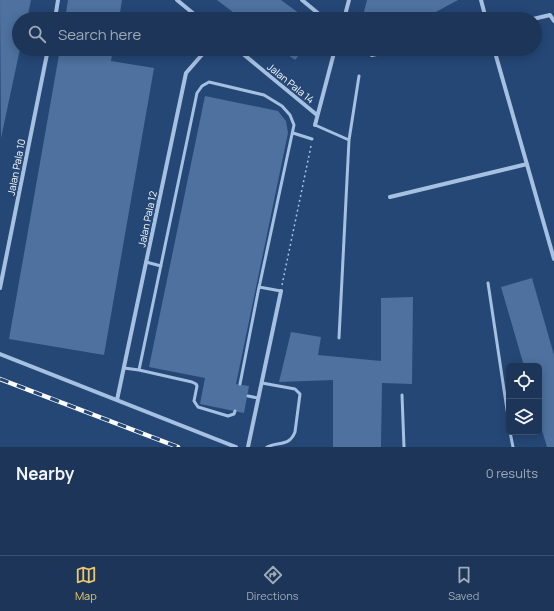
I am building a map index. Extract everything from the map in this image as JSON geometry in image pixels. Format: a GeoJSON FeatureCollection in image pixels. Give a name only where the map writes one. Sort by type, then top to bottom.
{"type":"FeatureCollection","features":[{"type":"Feature","properties":{"kind":"street"},"geometry":{"type":"LineString","coordinates":[[55,12],[58,0]]}},
{"type":"Feature","properties":{"kind":"street"},"geometry":{"type":"LineString","coordinates":[[177,0],[192,12]]}},
{"type":"Feature","properties":{"kind":"street"},"geometry":{"type":"LineString","coordinates":[[302,0],[317,12]]}},
{"type":"Feature","properties":{"kind":"street"},"geometry":{"type":"LineString","coordinates":[[346,12],[349,0]]}},
{"type":"Feature","properties":{"kind":"street"},"geometry":{"type":"LineString","coordinates":[[481,0],[484,12]]}},
{"type":"Feature","properties":{"kind":"street"},"geometry":{"type":"LineString","coordinates":[[542,17],[552,14],[554,21]]}},
{"type":"Feature","properties":{"kind":"street","name":"Jalan Pala 10"},"geometry":{"type":"LineString","coordinates":[[0,288],[47,56]]}},
{"type":"Feature","properties":{"kind":"street","name":"Jalan Pala 12"},"geometry":{"type":"LineString","coordinates":[[117,400],[186,73],[201,56]]}},
{"type":"Feature","properties":{"kind":"street","name":"Jalan Pala 14"},"geometry":{"type":"LineString","coordinates":[[245,56],[317,115]]}},
{"type":"Feature","properties":{"kind":"street"},"geometry":{"type":"LineString","coordinates":[[315,125],[334,56]]}},
{"type":"Feature","properties":{"kind":"street"},"geometry":{"type":"LineString","coordinates":[[496,56],[554,259]]}},
{"type":"Feature","properties":{"kind":"street"},"geometry":{"type":"LineString","coordinates":[[390,197],[527,164]]}},
{"type":"Feature","properties":{"kind":"street"},"geometry":{"type":"LineString","coordinates":[[248,447],[281,291]]}},
{"type":"Feature","properties":{"kind":"street"},"geometry":{"type":"LineString","coordinates":[[0,354],[236,447]]}},
{"type":"Feature","properties":{"kind":"lane"},"geometry":{"type":"LineString","coordinates":[[339,338],[349,140],[359,76]]}},
{"type":"Feature","properties":{"kind":"lane"},"geometry":{"type":"LineString","coordinates":[[139,370],[197,93],[202,86],[210,82],[264,95],[282,106],[290,115],[294,125],[240,384]]}},
{"type":"Feature","properties":{"kind":"lane"},"geometry":{"type":"LineString","coordinates":[[315,125],[349,140]]}},
{"type":"Feature","properties":{"kind":"lane"},"geometry":{"type":"LineString","coordinates":[[293,133],[312,138]]}},
{"type":"Feature","properties":{"kind":"lane"},"geometry":{"type":"LineString","coordinates":[[146,262],[161,266]]}},
{"type":"Feature","properties":{"kind":"lane"},"geometry":{"type":"LineString","coordinates":[[488,283],[506,403]]}},
{"type":"Feature","properties":{"kind":"lane"},"geometry":{"type":"LineString","coordinates":[[259,287],[281,291]]}},
{"type":"Feature","properties":{"kind":"lane"},"geometry":{"type":"LineString","coordinates":[[124,368],[192,382],[197,386],[194,401],[198,407],[228,416],[234,414],[235,411]]}},
{"type":"Feature","properties":{"kind":"lane"},"geometry":{"type":"LineString","coordinates":[[262,383],[295,390],[300,394],[293,438],[288,442],[270,445],[267,447]]}},
{"type":"Feature","properties":{"kind":"lane"},"geometry":{"type":"LineString","coordinates":[[248,396],[258,398]]}},
{"type":"Feature","properties":{"kind":"lane"},"geometry":{"type":"LineString","coordinates":[[402,396],[404,447]]}},
{"type":"Feature","properties":{"kind":"lane"},"geometry":{"type":"LineString","coordinates":[[511,435],[513,447]]}},
{"type":"Feature","properties":{"kind":"path"},"geometry":{"type":"LineString","coordinates":[[281,291],[312,138]]}},
{"type":"Feature","properties":{"kind":"building"},"geometry":{"type":"Polygon","coordinates":[[[0,0],[31,0],[28,12],[12,12],[12,56],[19,56],[1,138],[0,0]]]}},
{"type":"Feature","properties":{"kind":"building"},"geometry":{"type":"Polygon","coordinates":[[[68,0],[122,0],[120,12],[66,12],[68,0]]]}},
{"type":"Feature","properties":{"kind":"building"},"geometry":{"type":"Polygon","coordinates":[[[217,0],[281,0],[297,12],[233,12],[217,0]]]}},
{"type":"Feature","properties":{"kind":"building"},"geometry":{"type":"Polygon","coordinates":[[[367,0],[458,0],[436,12],[364,12],[367,0]]]}},
{"type":"Feature","properties":{"kind":"building"},"geometry":{"type":"Polygon","coordinates":[[[59,56],[112,56],[111,61],[154,68],[104,355],[9,339],[59,56]]]}},
{"type":"Feature","properties":{"kind":"building"},"geometry":{"type":"Polygon","coordinates":[[[290,56],[298,56],[295,60],[290,56]]]}},
{"type":"Feature","properties":{"kind":"building"},"geometry":{"type":"Polygon","coordinates":[[[205,96],[278,111],[286,121],[288,133],[236,384],[249,386],[244,413],[200,404],[205,378],[149,367],[205,96]]]}},
{"type":"Feature","properties":{"kind":"building"},"geometry":{"type":"Polygon","coordinates":[[[532,278],[554,355],[554,447],[547,447],[542,430],[542,363],[523,363],[501,287],[532,278]]]}},
{"type":"Feature","properties":{"kind":"building"},"geometry":{"type":"Polygon","coordinates":[[[413,297],[412,384],[382,383],[381,447],[333,447],[333,380],[279,382],[291,332],[321,337],[318,355],[381,361],[381,298],[413,297]]]}},
{"type":"Feature","properties":{"kind":"railway"},"geometry":{"type":"LineString","coordinates":[[0,379],[178,447]]}}]}
